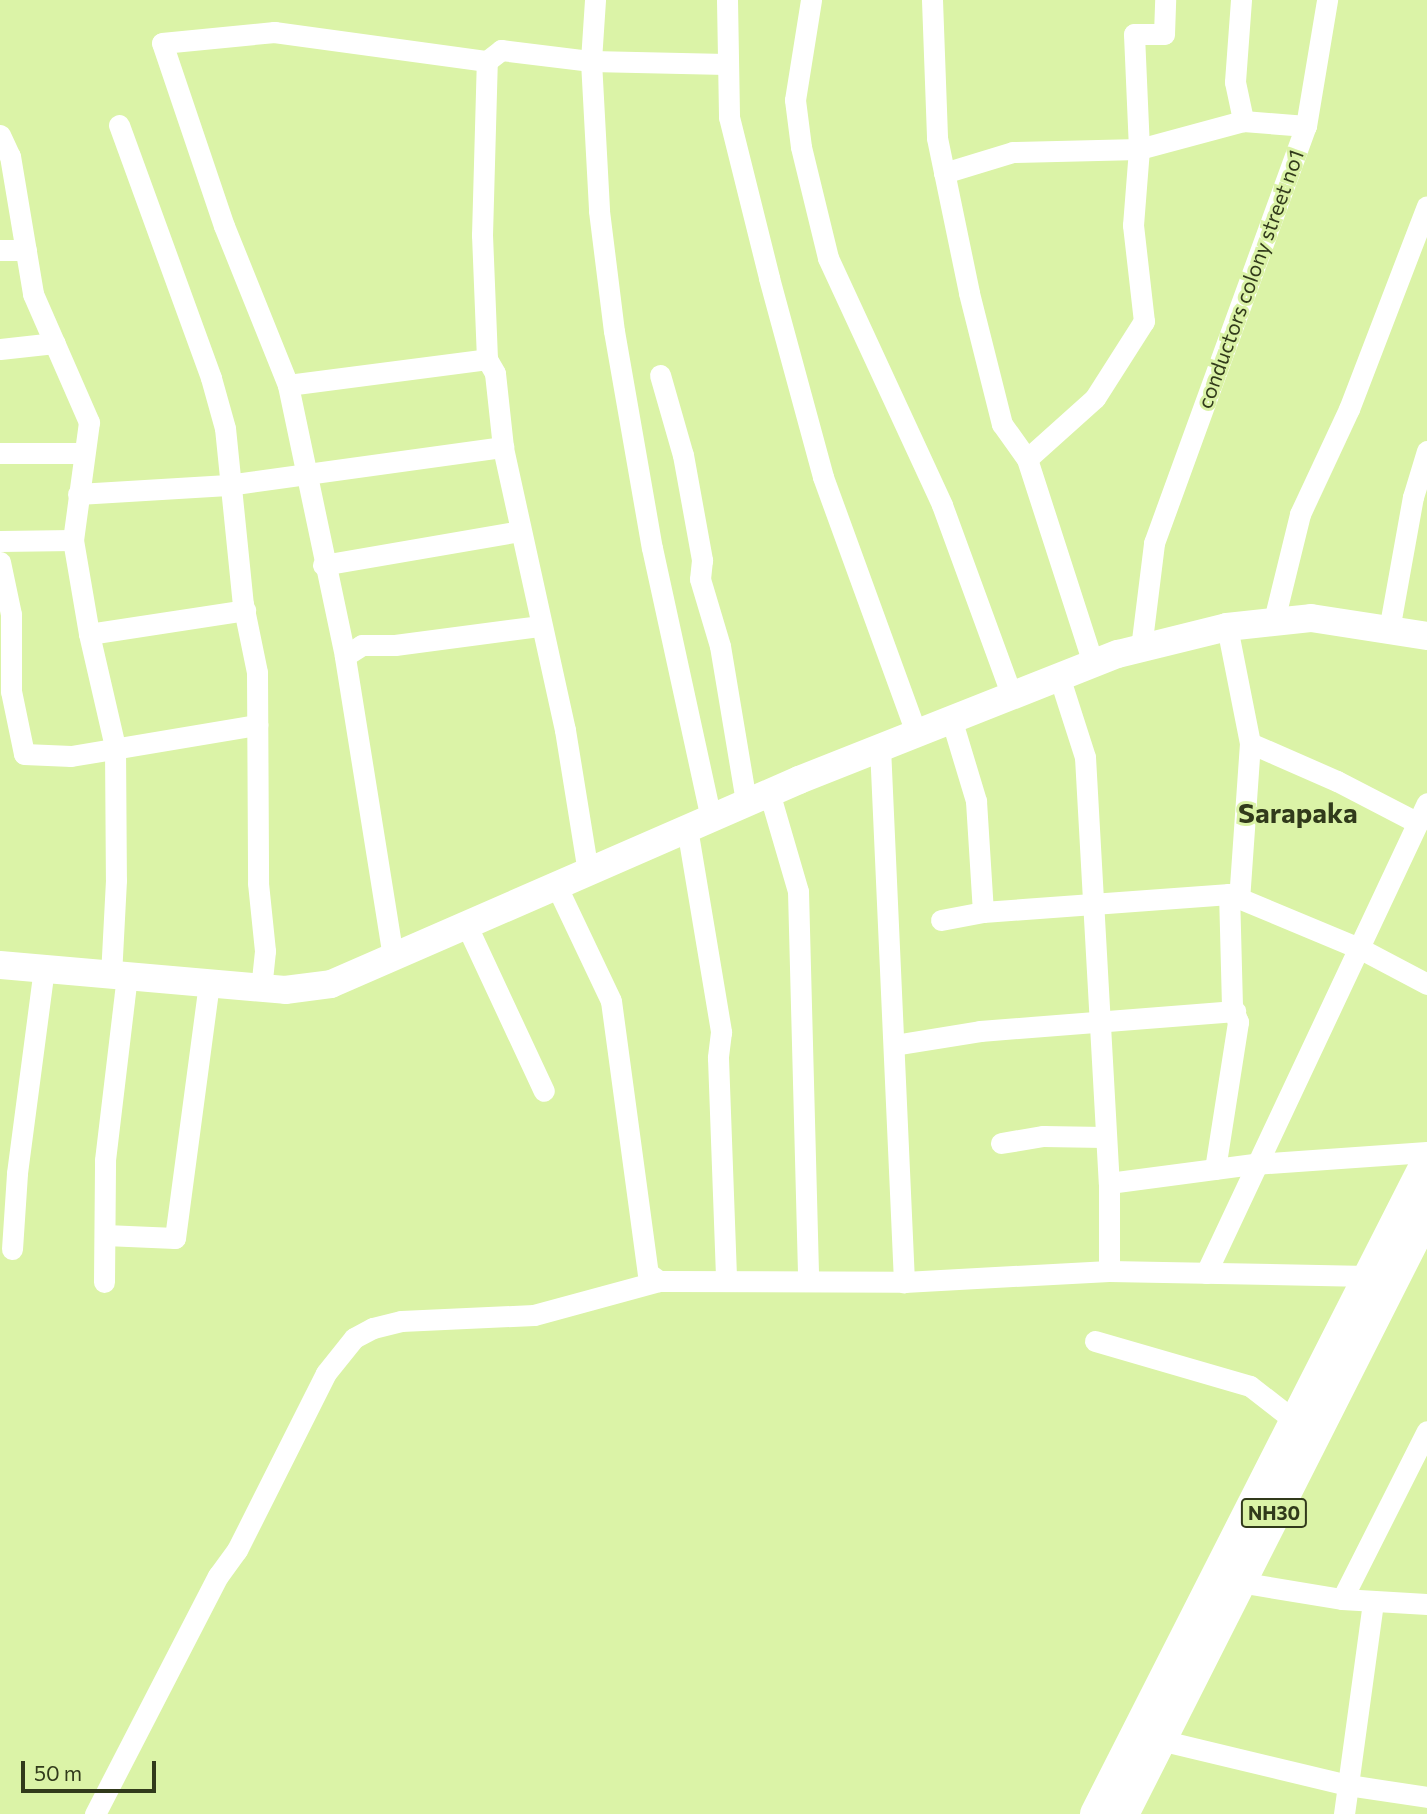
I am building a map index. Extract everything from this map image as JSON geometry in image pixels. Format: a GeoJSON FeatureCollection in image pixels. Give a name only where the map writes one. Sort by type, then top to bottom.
{"type":"FeatureCollection","features":[{"type":"Feature","properties":{"kind":"highway"},"geometry":{"type":"LineString","coordinates":[[1096,1814],[1427,1162]]}},
{"type":"Feature","properties":{"kind":"highway","name":"NH30"},"geometry":{"type":"LineString","coordinates":[[1124,1814],[1427,1213]]}},
{"type":"Feature","properties":{"kind":"main road"},"geometry":{"type":"LineString","coordinates":[[0,965],[261,988],[331,984],[758,797],[1093,663],[1227,627],[1274,620],[1311,618],[1427,636]]}},
{"type":"Feature","properties":{"kind":"street"},"geometry":{"type":"LineString","coordinates":[[595,0],[591,61],[598,211],[614,331],[699,823],[721,1032],[726,1279]]}},
{"type":"Feature","properties":{"kind":"street"},"geometry":{"type":"LineString","coordinates":[[727,0],[729,117],[823,477],[916,732]]}},
{"type":"Feature","properties":{"kind":"street"},"geometry":{"type":"LineString","coordinates":[[811,0],[795,100],[801,147],[828,258],[942,505],[1011,694]]}},
{"type":"Feature","properties":{"kind":"street"},"geometry":{"type":"LineString","coordinates":[[932,0],[932,82],[944,173],[1002,424],[1027,459],[1093,663]]}},
{"type":"Feature","properties":{"kind":"street"},"geometry":{"type":"LineString","coordinates":[[1027,459],[1095,398],[1121,365],[1144,321],[1133,225],[1139,149],[1134,34],[1164,34],[1166,0]]}},
{"type":"Feature","properties":{"kind":"street"},"geometry":{"type":"LineString","coordinates":[[1241,0],[1236,82],[1243,121]]}},
{"type":"Feature","properties":{"kind":"street"},"geometry":{"type":"LineString","coordinates":[[1306,126],[1327,0]]}},
{"type":"Feature","properties":{"kind":"street"},"geometry":{"type":"LineString","coordinates":[[393,957],[345,656],[323,565],[288,385],[224,226],[162,43],[274,32],[488,61]]}},
{"type":"Feature","properties":{"kind":"street"},"geometry":{"type":"LineString","coordinates":[[587,872],[565,730],[539,626],[503,447],[495,373],[486,359],[482,235],[488,61],[501,50],[591,61],[726,64]]}},
{"type":"Feature","properties":{"kind":"street","name":"conductors colony street no1"},"geometry":{"type":"LineString","coordinates":[[944,173],[1013,152],[1139,149],[1243,121],[1306,126],[1154,543],[1141,648]]}},
{"type":"Feature","properties":{"kind":"street"},"geometry":{"type":"LineString","coordinates":[[119,125],[211,378],[225,428],[228,485],[244,610],[257,673],[258,883],[265,951],[261,988]]}},
{"type":"Feature","properties":{"kind":"street"},"geometry":{"type":"LineString","coordinates":[[0,135],[10,156],[33,293],[89,422],[74,540],[89,634],[116,747],[119,975],[105,1160],[104,1282]]}},
{"type":"Feature","properties":{"kind":"street"},"geometry":{"type":"LineString","coordinates":[[1274,620],[1300,514],[1349,409],[1427,206]]}},
{"type":"Feature","properties":{"kind":"street"},"geometry":{"type":"LineString","coordinates":[[0,250],[26,250]]}},
{"type":"Feature","properties":{"kind":"street"},"geometry":{"type":"LineString","coordinates":[[0,349],[55,343]]}},
{"type":"Feature","properties":{"kind":"street"},"geometry":{"type":"LineString","coordinates":[[288,385],[486,359]]}},
{"type":"Feature","properties":{"kind":"street"},"geometry":{"type":"LineString","coordinates":[[660,375],[683,455],[702,560],[700,579],[720,646],[758,797],[799,891],[808,1280]]}},
{"type":"Feature","properties":{"kind":"street"},"geometry":{"type":"LineString","coordinates":[[78,494],[228,485],[503,447]]}},
{"type":"Feature","properties":{"kind":"street"},"geometry":{"type":"LineString","coordinates":[[1390,630],[1413,498],[1427,451]]}},
{"type":"Feature","properties":{"kind":"street"},"geometry":{"type":"LineString","coordinates":[[0,453],[84,453]]}},
{"type":"Feature","properties":{"kind":"street"},"geometry":{"type":"LineString","coordinates":[[323,565],[520,531]]}},
{"type":"Feature","properties":{"kind":"street"},"geometry":{"type":"LineString","coordinates":[[0,541],[74,540]]}},
{"type":"Feature","properties":{"kind":"street"},"geometry":{"type":"LineString","coordinates":[[0,562],[12,614],[6,691],[24,754],[71,756],[257,724]]}},
{"type":"Feature","properties":{"kind":"street"},"geometry":{"type":"LineString","coordinates":[[89,634],[244,610]]}},
{"type":"Feature","properties":{"kind":"street"},"geometry":{"type":"LineString","coordinates":[[345,656],[362,645],[395,645],[539,626]]}},
{"type":"Feature","properties":{"kind":"street"},"geometry":{"type":"LineString","coordinates":[[1215,1169],[1224,1098],[1231,1082],[1235,1012],[1234,896],[1250,743],[1227,627]]}},
{"type":"Feature","properties":{"kind":"street"},"geometry":{"type":"LineString","coordinates":[[1059,676],[1085,757],[1104,1137],[1109,1183],[1109,1271]]}},
{"type":"Feature","properties":{"kind":"street"},"geometry":{"type":"LineString","coordinates":[[951,718],[976,801],[983,912]]}},
{"type":"Feature","properties":{"kind":"street"},"geometry":{"type":"LineString","coordinates":[[1250,743],[1337,781],[1418,823]]}},
{"type":"Feature","properties":{"kind":"street"},"geometry":{"type":"LineString","coordinates":[[880,747],[904,1282]]}},
{"type":"Feature","properties":{"kind":"street"},"geometry":{"type":"LineString","coordinates":[[1206,1273],[1254,1164],[1427,803]]}},
{"type":"Feature","properties":{"kind":"street"},"geometry":{"type":"LineString","coordinates":[[556,885],[611,1001],[648,1273],[659,1281]]}},
{"type":"Feature","properties":{"kind":"street"},"geometry":{"type":"LineString","coordinates":[[941,920],[983,912],[1093,901],[1234,896],[1359,948],[1427,984]]}},
{"type":"Feature","properties":{"kind":"street"},"geometry":{"type":"LineString","coordinates":[[466,924],[544,1091]]}},
{"type":"Feature","properties":{"kind":"street"},"geometry":{"type":"LineString","coordinates":[[12,1250],[8,1177],[44,969]]}},
{"type":"Feature","properties":{"kind":"street"},"geometry":{"type":"LineString","coordinates":[[105,1235],[176,1238],[209,983]]}},
{"type":"Feature","properties":{"kind":"street"},"geometry":{"type":"LineString","coordinates":[[894,1045],[980,1031],[1235,1012]]}},
{"type":"Feature","properties":{"kind":"street"},"geometry":{"type":"LineString","coordinates":[[1001,1143],[1043,1136],[1104,1137]]}},
{"type":"Feature","properties":{"kind":"street"},"geometry":{"type":"LineString","coordinates":[[1109,1183],[1254,1164],[1427,1152]]}},
{"type":"Feature","properties":{"kind":"street"},"geometry":{"type":"LineString","coordinates":[[95,1814],[218,1576],[237,1550],[326,1373],[354,1338],[401,1321],[534,1315],[659,1281],[726,1279],[904,1282],[1109,1271],[1368,1276]]}},
{"type":"Feature","properties":{"kind":"street"},"geometry":{"type":"LineString","coordinates":[[1095,1341],[1250,1386],[1295,1421]]}},
{"type":"Feature","properties":{"kind":"street"},"geometry":{"type":"LineString","coordinates":[[1342,1599],[1427,1431]]}},
{"type":"Feature","properties":{"kind":"street"},"geometry":{"type":"LineString","coordinates":[[1239,1582],[1342,1599],[1427,1604]]}},
{"type":"Feature","properties":{"kind":"street"},"geometry":{"type":"LineString","coordinates":[[1344,1814],[1373,1601]]}},
{"type":"Feature","properties":{"kind":"street"},"geometry":{"type":"LineString","coordinates":[[1160,1740],[1348,1785],[1427,1797]]}},
{"type":"Feature","properties":{"kind":"district","name":"Sarapaka"},"geometry":{"type":"Point","coordinates":[1298,812]}}]}
